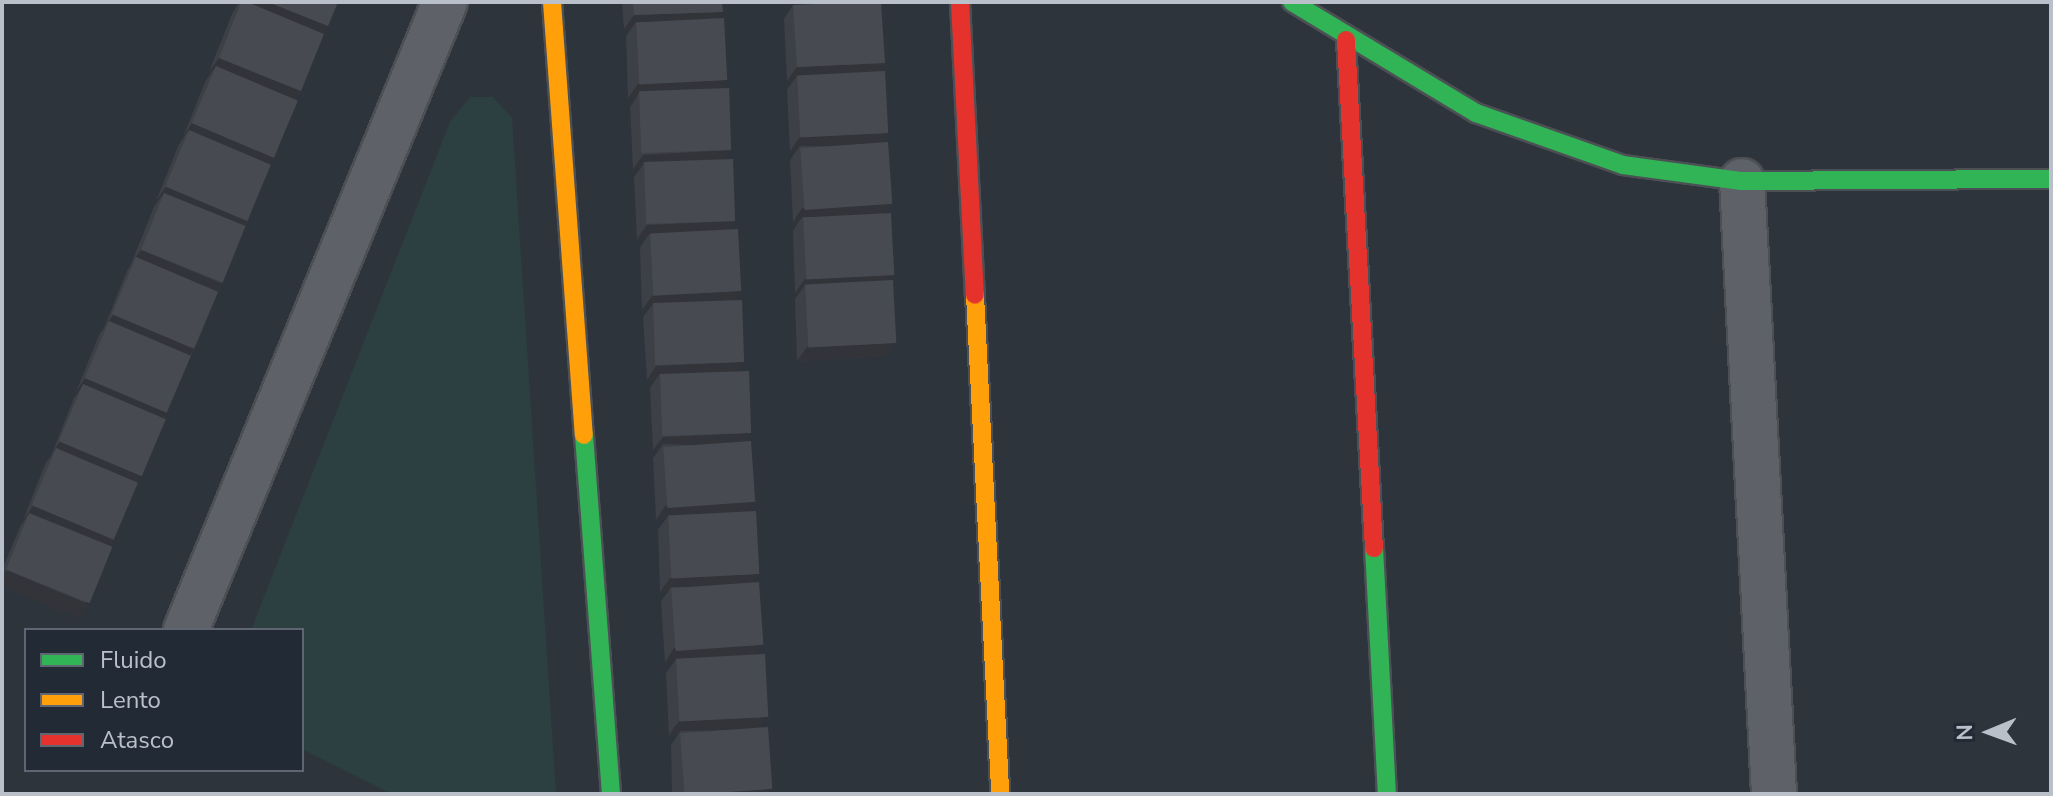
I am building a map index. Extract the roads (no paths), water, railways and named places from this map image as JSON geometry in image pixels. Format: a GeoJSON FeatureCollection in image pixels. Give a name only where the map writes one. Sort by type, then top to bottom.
{"type":"FeatureCollection","features":[{"type":"Feature","properties":{"kind":"street"},"geometry":{"type":"LineString","coordinates":[[187,628],[445,2]]}},
{"type":"Feature","properties":{"kind":"street"},"geometry":{"type":"LineString","coordinates":[[552,2],[611,794]]}},
{"type":"Feature","properties":{"kind":"street"},"geometry":{"type":"LineString","coordinates":[[960,2],[1000,794]]}},
{"type":"Feature","properties":{"kind":"street"},"geometry":{"type":"LineString","coordinates":[[1292,2],[1346,40],[1476,113],[1552,145],[1623,165],[1742,181],[2051,179]]}},
{"type":"Feature","properties":{"kind":"street"},"geometry":{"type":"LineString","coordinates":[[1346,40],[1387,794]]}},
{"type":"Feature","properties":{"kind":"street"},"geometry":{"type":"LineString","coordinates":[[1742,181],[1774,794]]}}]}
